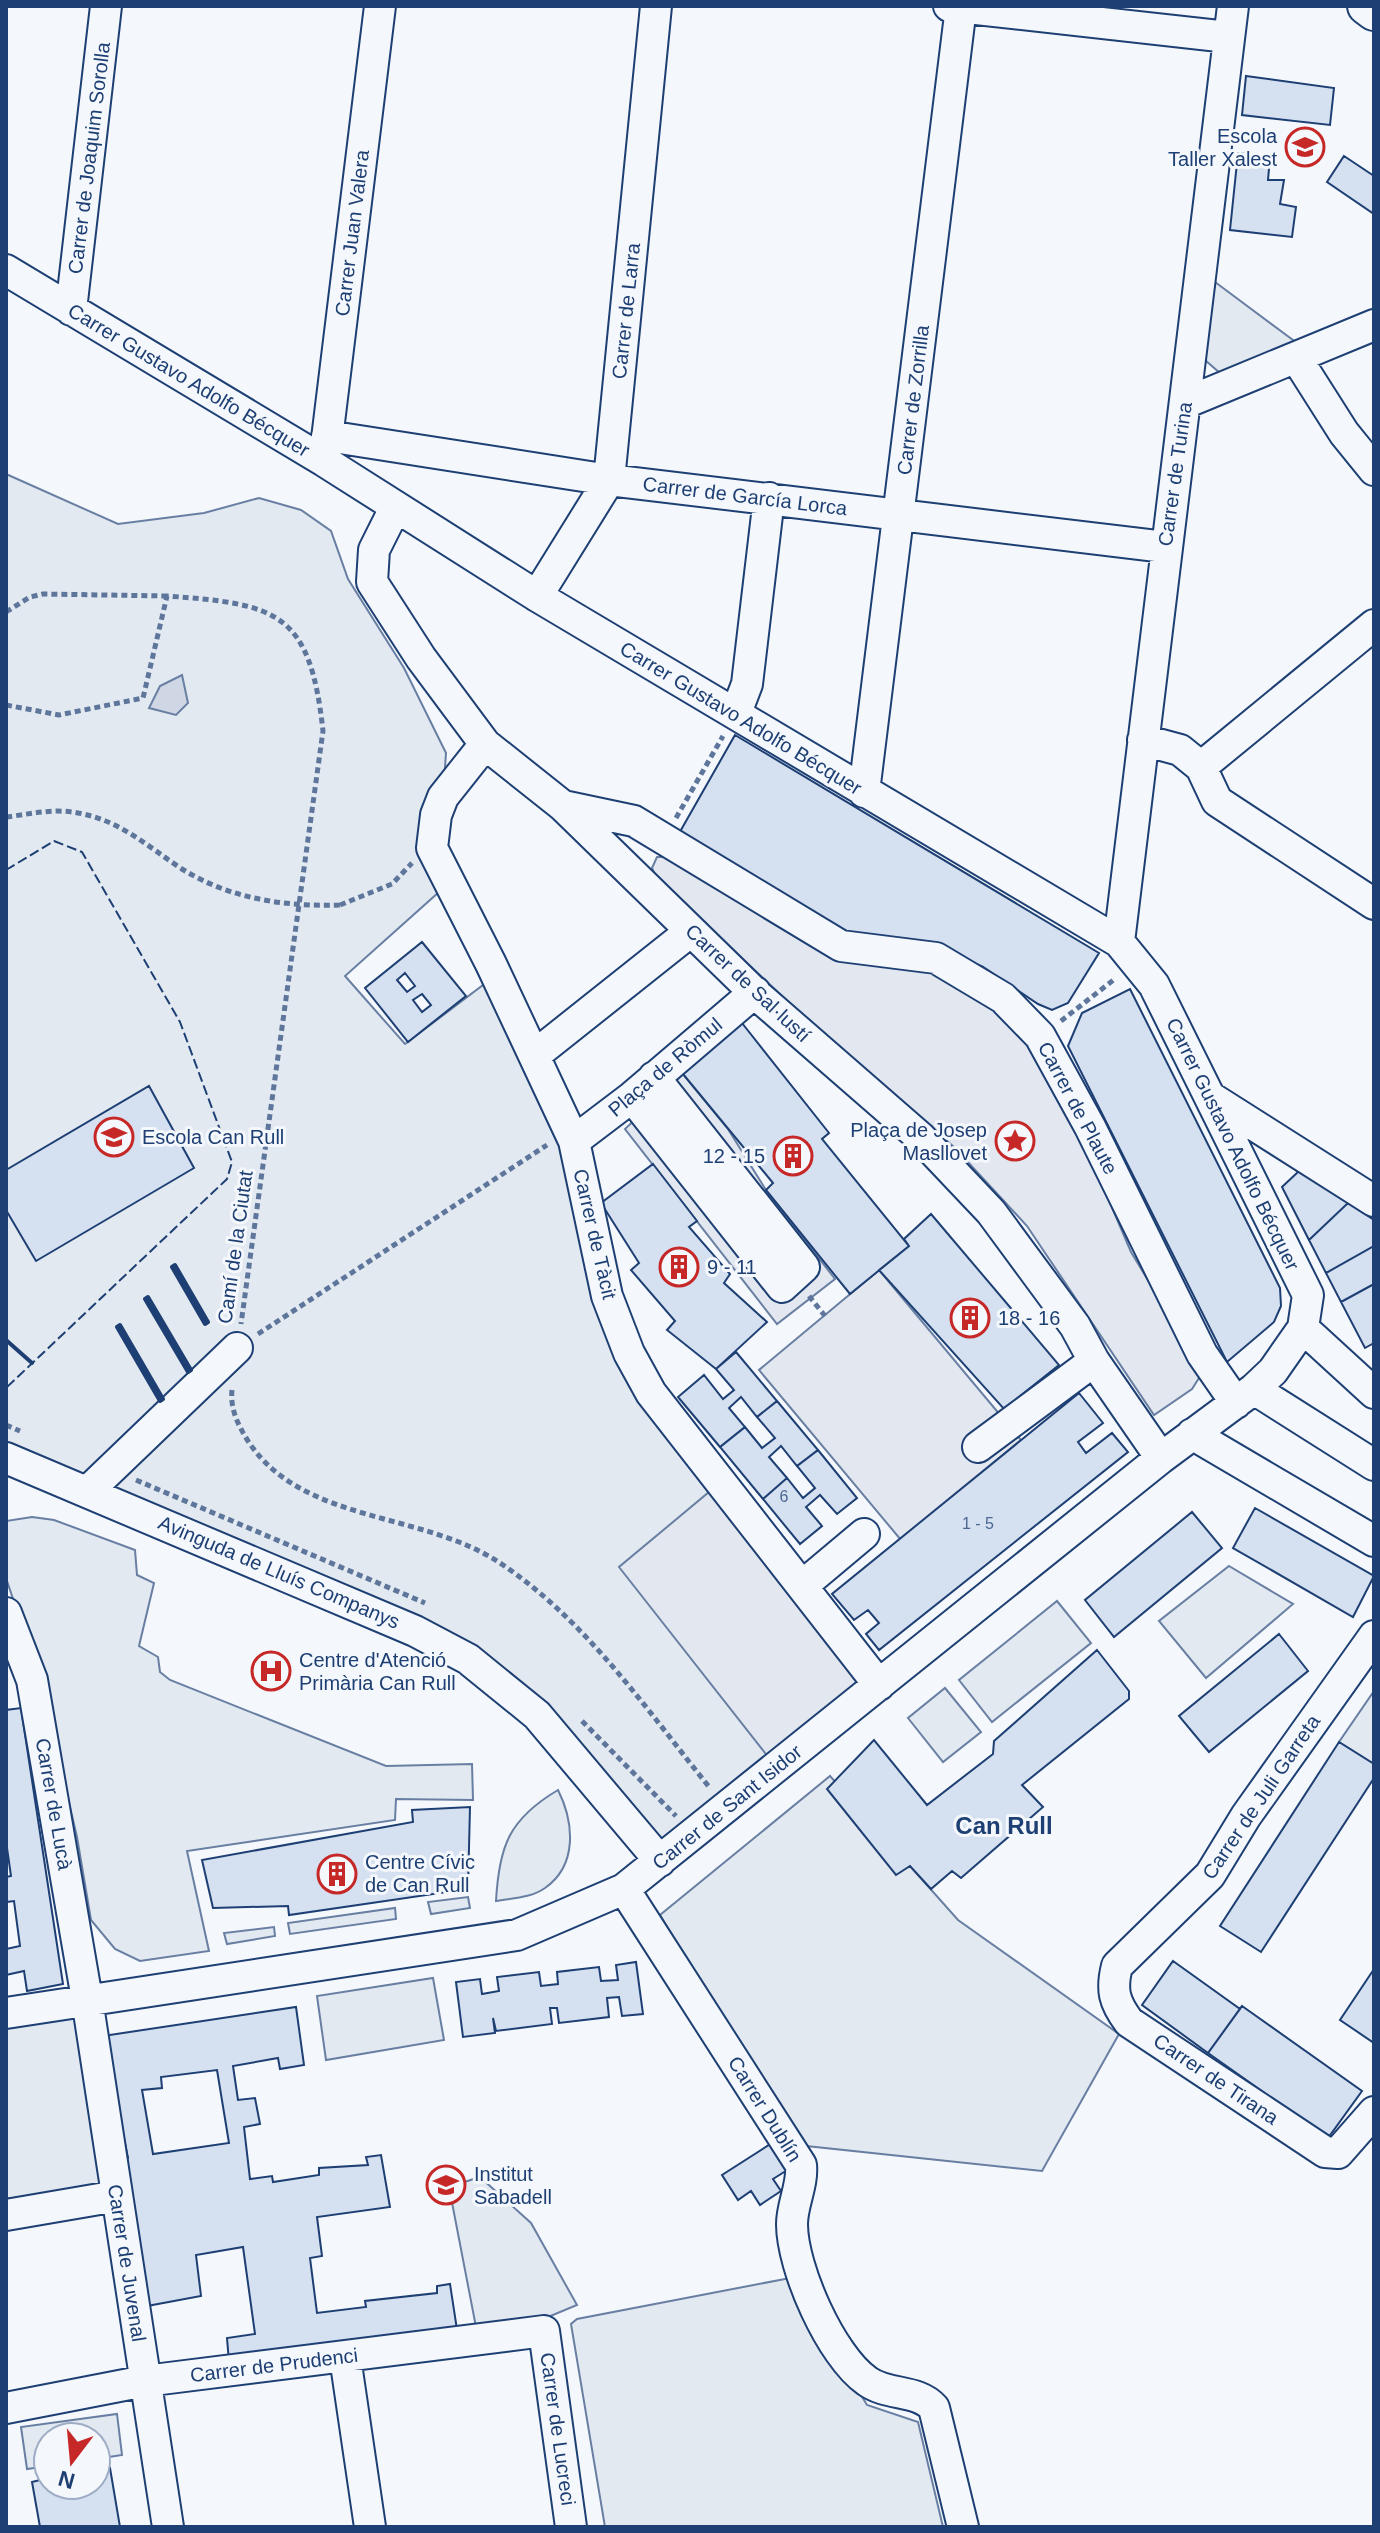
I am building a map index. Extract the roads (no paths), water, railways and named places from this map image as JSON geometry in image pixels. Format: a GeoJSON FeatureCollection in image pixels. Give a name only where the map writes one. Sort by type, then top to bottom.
{"type":"FeatureCollection","features":[{"type":"Feature","properties":{"kind":"main road"},"geometry":{"type":"LineString","coordinates":[[1366,6],[1374,12]]}},
{"type":"Feature","properties":{"kind":"street","name":"Carrer de Joaquim Sorolla"},"geometry":{"type":"LineString","coordinates":[[71,310],[106,6]]}},
{"type":"Feature","properties":{"kind":"street","name":"Carrer Juan Valera"},"geometry":{"type":"LineString","coordinates":[[326,448],[380,6]]}},
{"type":"Feature","properties":{"kind":"street","name":"Carrer de Larra"},"geometry":{"type":"LineString","coordinates":[[537,596],[609,480],[656,6]]}},
{"type":"Feature","properties":{"kind":"street","name":"Carrer de Turina"},"geometry":{"type":"LineString","coordinates":[[1127,952],[1135,809],[1233,6]]}},
{"type":"Feature","properties":{"kind":"street"},"geometry":{"type":"LineString","coordinates":[[955,7],[1228,37]]}},
{"type":"Feature","properties":{"kind":"street","name":"Carrer de Zorrilla"},"geometry":{"type":"LineString","coordinates":[[864,792],[899,514],[955,7]]}},
{"type":"Feature","properties":{"kind":"street","name":"Carrer Gustavo Adolfo Bécquer"},"geometry":{"type":"LineString","coordinates":[[6,270],[71,310],[326,448],[395,508],[1127,952],[1154,985],[1308,1295],[1305,1322]]}},
{"type":"Feature","properties":{"kind":"street"},"geometry":{"type":"LineString","coordinates":[[1185,403],[1374,325]]}},
{"type":"Feature","properties":{"kind":"street"},"geometry":{"type":"LineString","coordinates":[[1297,359],[1344,433],[1374,470]]}},
{"type":"Feature","properties":{"kind":"street","name":"Carrer de García Lorca"},"geometry":{"type":"LineString","coordinates":[[326,448],[1165,547]]}},
{"type":"Feature","properties":{"kind":"street"},"geometry":{"type":"LineString","coordinates":[[736,713],[747,684],[769,498]]}},
{"type":"Feature","properties":{"kind":"street","name":"Carrer de Sal·lustí"},"geometry":{"type":"LineString","coordinates":[[395,508],[374,550],[372,582],[421,658],[485,744],[563,806],[755,992],[920,1137],[991,1212],[1075,1326],[1094,1361],[1161,1458]]}},
{"type":"Feature","properties":{"kind":"street"},"geometry":{"type":"LineString","coordinates":[[1201,767],[1374,625]]}},
{"type":"Feature","properties":{"kind":"street"},"geometry":{"type":"LineString","coordinates":[[1143,740],[1180,750],[1201,767],[1217,801],[1374,904]]}},
{"type":"Feature","properties":{"kind":"street","name":"Carrer de Tàcit"},"geometry":{"type":"LineString","coordinates":[[485,744],[443,797],[432,848],[572,1136],[607,1296],[629,1353],[651,1393],[879,1685]]}},
{"type":"Feature","properties":{"kind":"street","name":"Carrer de Plaute"},"geometry":{"type":"LineString","coordinates":[[563,806],[634,821],[841,946],[936,958],[1003,998],[1040,1036],[1090,1127],[1202,1354],[1245,1396]]}},
{"type":"Feature","properties":{"kind":"street"},"geometry":{"type":"LineString","coordinates":[[535,1055],[691,931]]}},
{"type":"Feature","properties":{"kind":"street","name":"Plaça de Ròmul"},"geometry":{"type":"LineString","coordinates":[[572,1136],[643,1087],[755,992]]}},
{"type":"Feature","properties":{"kind":"street"},"geometry":{"type":"LineString","coordinates":[[643,1087],[804,1267],[782,1287],[643,1087]]}},
{"type":"Feature","properties":{"kind":"street"},"geometry":{"type":"LineString","coordinates":[[1208,1096],[1374,1201]]}},
{"type":"Feature","properties":{"kind":"street"},"geometry":{"type":"LineString","coordinates":[[1305,1322],[1374,1393]]}},
{"type":"Feature","properties":{"kind":"street","name":"Carrer de Sant Isidor"},"geometry":{"type":"LineString","coordinates":[[6,2013],[517,1935],[624,1889],[1161,1458],[1245,1396],[1273,1371],[1305,1322]]}},
{"type":"Feature","properties":{"kind":"street"},"geometry":{"type":"LineString","coordinates":[[87,1492],[237,1348]]}},
{"type":"Feature","properties":{"kind":"street"},"geometry":{"type":"LineString","coordinates":[[978,1447],[1094,1361]]}},
{"type":"Feature","properties":{"kind":"street"},"geometry":{"type":"LineString","coordinates":[[1245,1396],[1374,1465]]}},
{"type":"Feature","properties":{"kind":"street"},"geometry":{"type":"LineString","coordinates":[[1192,1434],[1374,1541]]}},
{"type":"Feature","properties":{"kind":"street","name":"Avinguda de Lluís Companys"},"geometry":{"type":"LineString","coordinates":[[6,1458],[415,1631],[468,1659],[537,1715],[660,1861]]}},
{"type":"Feature","properties":{"kind":"street"},"geometry":{"type":"LineString","coordinates":[[802,1586],[864,1534]]}},
{"type":"Feature","properties":{"kind":"street","name":"Carrer de Lucà"},"geometry":{"type":"LineString","coordinates":[[6,1613],[87,1999]]}},
{"type":"Feature","properties":{"kind":"street","name":"Carrer de Juli Garreta"},"geometry":{"type":"LineString","coordinates":[[1112,1986],[1117,1966],[1210,1875],[1246,1816],[1374,1636]]}},
{"type":"Feature","properties":{"kind":"street","name":"Carrer Dublín"},"geometry":{"type":"LineString","coordinates":[[624,1889],[801,2165],[802,2176],[795,2196],[791,2228],[799,2268],[834,2340],[868,2382],[892,2392],[927,2400],[934,2408],[963,2527]]}},
{"type":"Feature","properties":{"kind":"street","name":"Carrer de Tirana"},"geometry":{"type":"LineString","coordinates":[[1112,1986],[1117,2006],[1129,2022],[1325,2152],[1338,2153],[1374,2112]]}},
{"type":"Feature","properties":{"kind":"street","name":"Carrer de Juvenal"},"geometry":{"type":"LineString","coordinates":[[87,1999],[168,2527]]}},
{"type":"Feature","properties":{"kind":"street"},"geometry":{"type":"LineString","coordinates":[[6,2215],[117,2196]]}},
{"type":"Feature","properties":{"kind":"street","name":"Carrer de Prudenci"},"geometry":{"type":"LineString","coordinates":[[6,2408],[145,2381],[544,2331]]}},
{"type":"Feature","properties":{"kind":"street","name":"Carrer de Lucreci"},"geometry":{"type":"LineString","coordinates":[[544,2331],[571,2527]]}},
{"type":"Feature","properties":{"kind":"street"},"geometry":{"type":"LineString","coordinates":[[345,2357],[370,2527]]}},
{"type":"Feature","properties":{"kind":"place","name":"Escola Taller Xalest"},"geometry":{"type":"Point","coordinates":[1305,147]}},
{"type":"Feature","properties":{"kind":"place","name":"Escola Can Rull"},"geometry":{"type":"Point","coordinates":[114,1137]}},
{"type":"Feature","properties":{"kind":"place","name":"Plaça de Josep Masllovet"},"geometry":{"type":"Point","coordinates":[1015,1141]}},
{"type":"Feature","properties":{"kind":"place","name":"12 - 15"},"geometry":{"type":"Point","coordinates":[793,1156]}},
{"type":"Feature","properties":{"kind":"place","name":"9 - 11"},"geometry":{"type":"Point","coordinates":[679,1267]}},
{"type":"Feature","properties":{"kind":"place","name":"18 - 16"},"geometry":{"type":"Point","coordinates":[970,1318]}},
{"type":"Feature","properties":{"kind":"place","name":"Centre d'Atenció Primària Can Rull"},"geometry":{"type":"Point","coordinates":[271,1671]}},
{"type":"Feature","properties":{"kind":"place","name":"Centre Cívic de Can Rull"},"geometry":{"type":"Point","coordinates":[337,1874]}},
{"type":"Feature","properties":{"kind":"place","name":"Institut Sabadell"},"geometry":{"type":"Point","coordinates":[446,2185]}},
{"type":"Feature","properties":{"kind":"district","name":"Can Rull"},"geometry":{"type":"Point","coordinates":[1004,1825]}}]}
